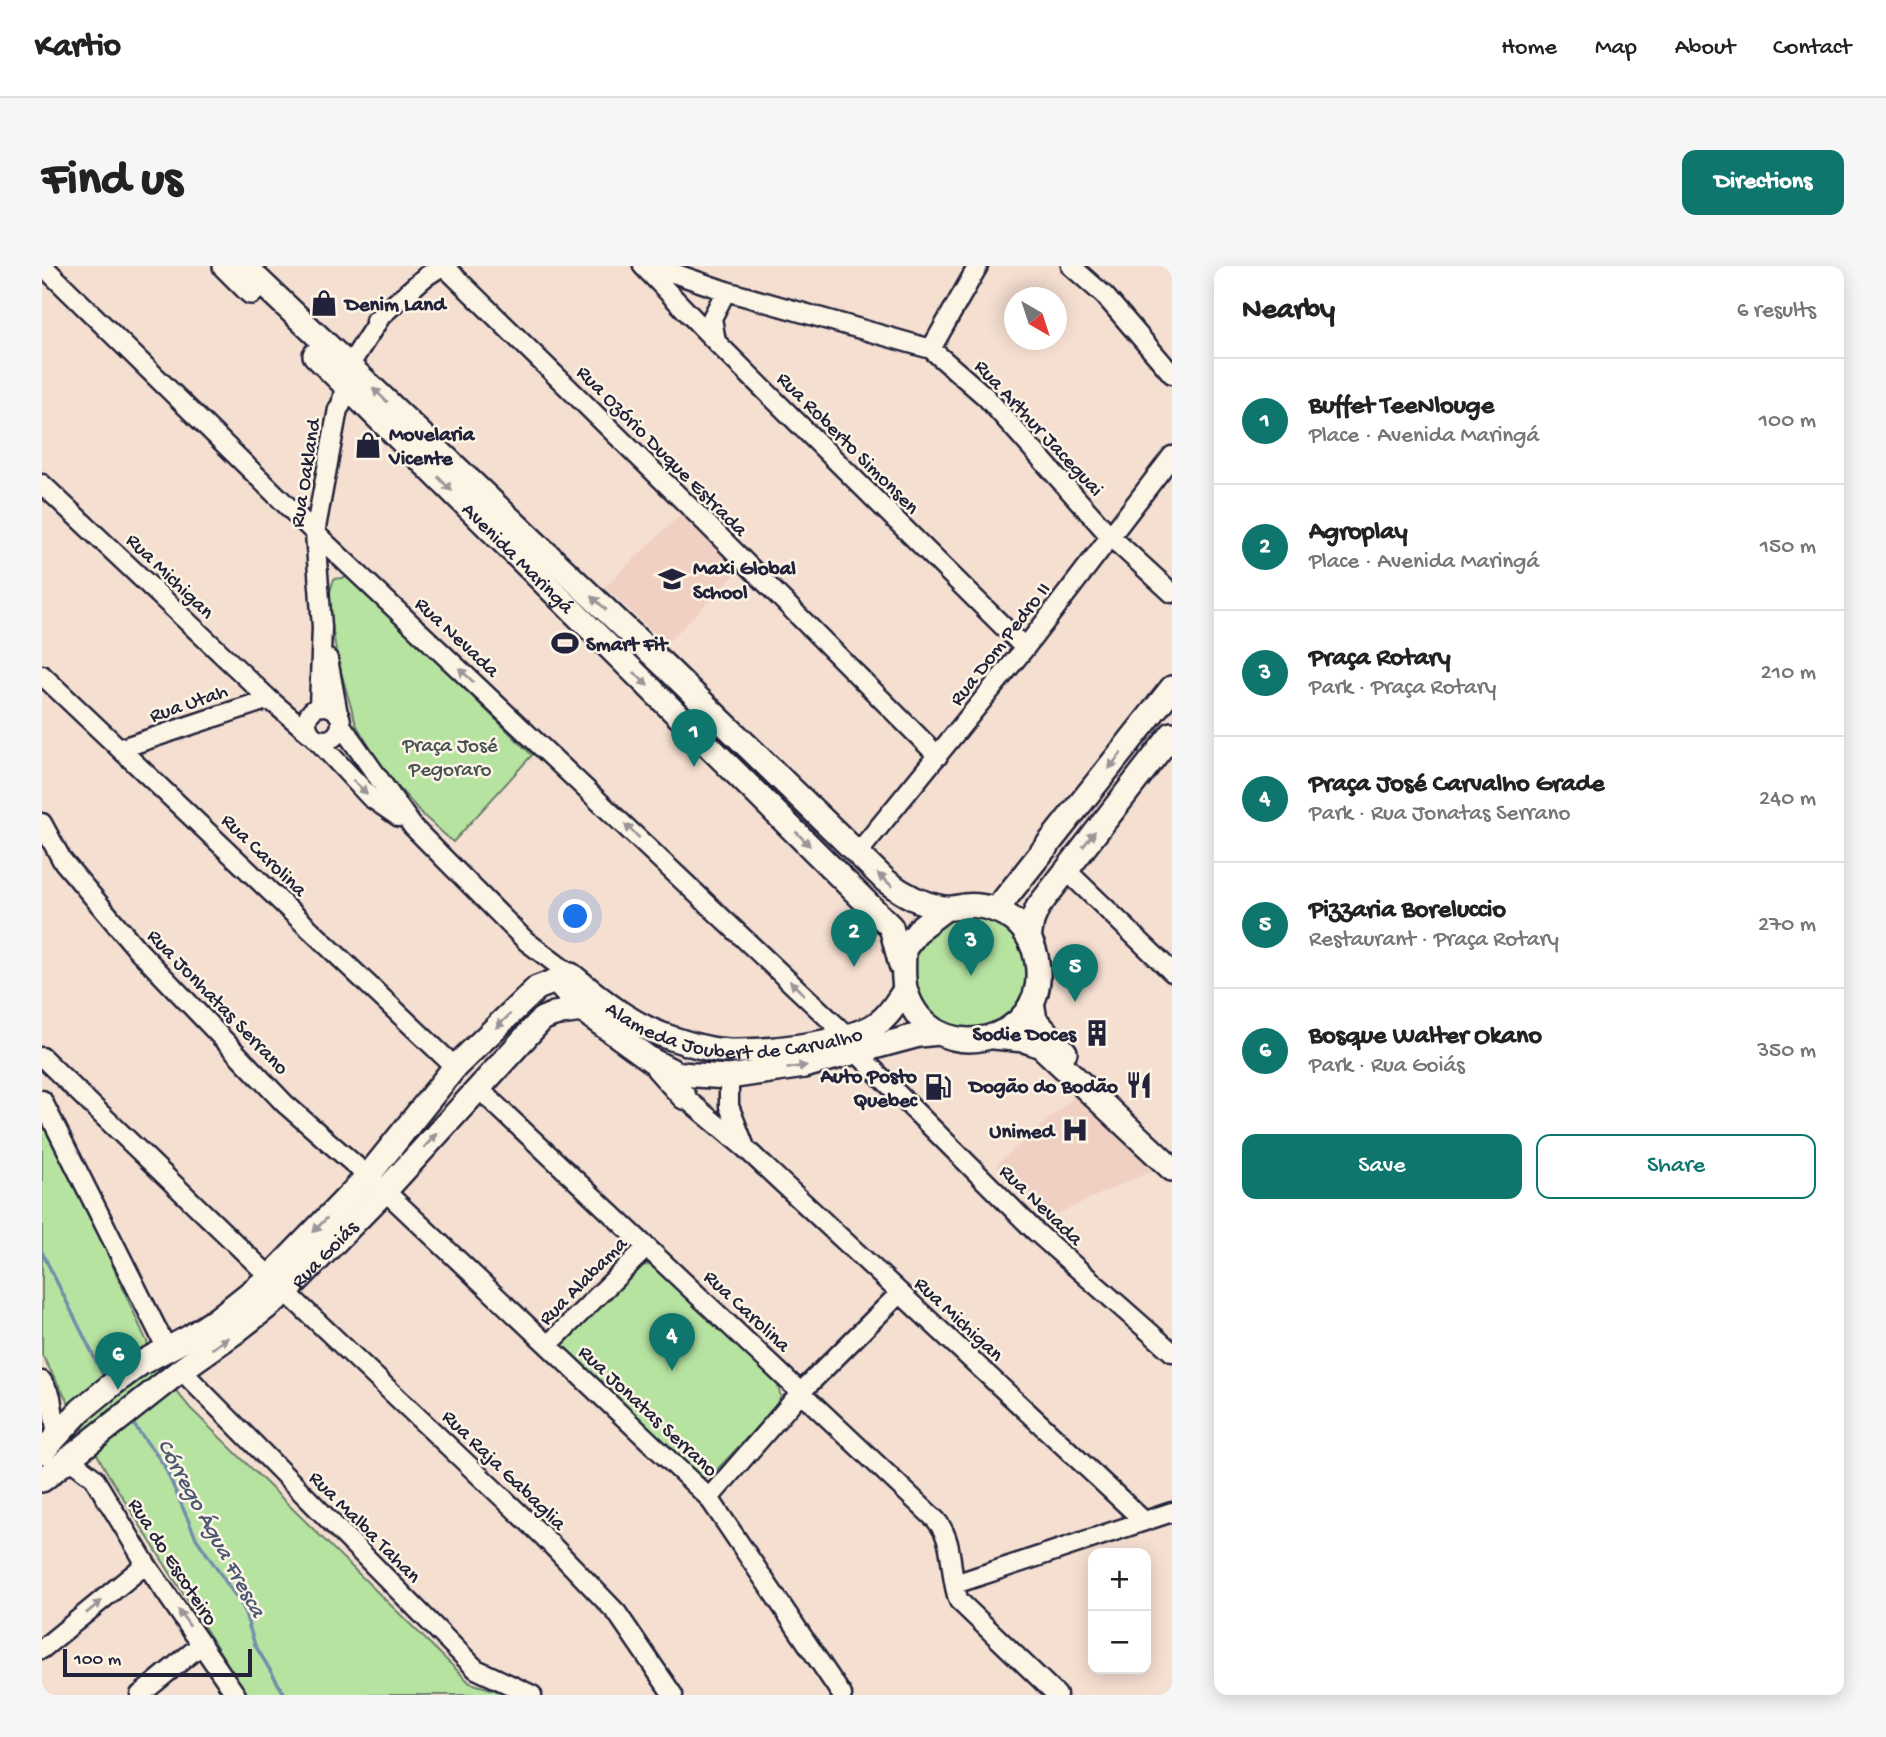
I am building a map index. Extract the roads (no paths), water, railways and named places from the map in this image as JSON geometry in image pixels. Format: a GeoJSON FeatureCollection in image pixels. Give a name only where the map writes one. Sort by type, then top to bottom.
{"type":"FeatureCollection","features":[{"type":"Feature","properties":{"kind":"main road","name":"Avenida Maringá"},"geometry":{"type":"LineString","coordinates":[[225,266],[659,660],[886,881],[912,900],[946,908]]}},
{"type":"Feature","properties":{"kind":"main road","name":"Avenida Maringá"},"geometry":{"type":"LineString","coordinates":[[244,266],[343,372],[891,927],[905,986]]}},
{"type":"Feature","properties":{"kind":"main road"},"geometry":{"type":"LineString","coordinates":[[996,910],[1172,688]]}},
{"type":"Feature","properties":{"kind":"main road"},"geometry":{"type":"LineString","coordinates":[[1029,938],[1038,907],[1065,869],[1170,743]]}},
{"type":"Feature","properties":{"kind":"main road"},"geometry":{"type":"LineString","coordinates":[[969,905],[996,910],[1015,921],[1029,938],[1036,953],[1039,970],[1032,1002],[1016,1023],[994,1037],[960,1040],[939,1033],[918,1014],[905,986],[904,949],[922,926],[946,908],[969,905]]}},
{"type":"Feature","properties":{"kind":"main road","name":"Alameda Joubert de Carvalho"},"geometry":{"type":"LineString","coordinates":[[564,978],[582,1010],[651,1060],[678,1074],[729,1086],[762,1072],[804,1066],[852,1044],[890,1012],[905,986]]}},
{"type":"Feature","properties":{"kind":"main road","name":"Alameda Joubert de Carvalho"},"geometry":{"type":"LineString","coordinates":[[564,978],[614,1010],[658,1033],[712,1049],[745,1051],[852,1044],[939,1033]]}},
{"type":"Feature","properties":{"kind":"main road","name":"Rua Goiás"},"geometry":{"type":"LineString","coordinates":[[376,1183],[456,1067],[537,988],[564,978]]}},
{"type":"Feature","properties":{"kind":"main road"},"geometry":{"type":"LineString","coordinates":[[1032,1002],[1035,1020],[1042,1029],[1172,1152]]}},
{"type":"Feature","properties":{"kind":"main road","name":"Rua Goiás"},"geometry":{"type":"LineString","coordinates":[[42,1480],[181,1370],[235,1332],[376,1183],[478,1088],[541,1019],[582,1010]]}},
{"type":"Feature","properties":{"kind":"main road"},"geometry":{"type":"LineString","coordinates":[[994,1037],[1024,1040],[1041,1046],[1172,1169]]}},
{"type":"Feature","properties":{"kind":"main road"},"geometry":{"type":"LineString","coordinates":[[678,1074],[691,1059],[712,1049],[722,1059],[729,1086]]}},
{"type":"Feature","properties":{"kind":"main road"},"geometry":{"type":"LineString","coordinates":[[651,1060],[690,1103]]}},
{"type":"Feature","properties":{"kind":"main road","name":"Rua Goiás"},"geometry":{"type":"LineString","coordinates":[[53,1441],[81,1410],[141,1363],[278,1285]]}},
{"type":"Feature","properties":{"kind":"main road"},"geometry":{"type":"LineString","coordinates":[[68,1458],[55,1453],[53,1441],[100,1423],[158,1380],[181,1370]]}},
{"type":"Feature","properties":{"kind":"street","name":"Rua Nevada"},"geometry":{"type":"LineString","coordinates":[[43,266],[315,533],[852,1044],[1035,1231],[1172,1352]]}},
{"type":"Feature","properties":{"kind":"street","name":"Rua Oakland"},"geometry":{"type":"LineString","coordinates":[[340,720],[322,627],[315,533],[338,409],[341,405],[343,372],[383,313],[443,266]]}},
{"type":"Feature","properties":{"kind":"street","name":"Rua Ozório Duque Estrada"},"geometry":{"type":"LineString","coordinates":[[443,266],[938,756]]}},
{"type":"Feature","properties":{"kind":"street","name":"Rua Roberto Simonsen"},"geometry":{"type":"LineString","coordinates":[[643,266],[716,342],[1025,648]]}},
{"type":"Feature","properties":{"kind":"street","name":"Rua Arthur Jaceguai"},"geometry":{"type":"LineString","coordinates":[[653,266],[726,291],[931,349],[986,397],[1110,536],[1172,593]]}},
{"type":"Feature","properties":{"kind":"street"},"geometry":{"type":"LineString","coordinates":[[931,349],[978,266]]}},
{"type":"Feature","properties":{"kind":"street"},"geometry":{"type":"LineString","coordinates":[[1071,266],[1104,296],[1172,374]]}},
{"type":"Feature","properties":{"kind":"street"},"geometry":{"type":"LineString","coordinates":[[716,342],[712,318],[726,291]]}},
{"type":"Feature","properties":{"kind":"street","name":"Rua Dom Pedro II"},"geometry":{"type":"LineString","coordinates":[[857,854],[1025,648],[1172,456]]}},
{"type":"Feature","properties":{"kind":"street","name":"Rua Michigan"},"geometry":{"type":"LineString","coordinates":[[42,484],[269,699],[312,736],[370,797],[413,827],[564,978]]}},
{"type":"Feature","properties":{"kind":"street","name":"Rua Oakland"},"geometry":{"type":"LineString","coordinates":[[314,710],[322,627]]}},
{"type":"Feature","properties":{"kind":"street","name":"Rua Carolina"},"geometry":{"type":"LineString","coordinates":[[42,675],[456,1067]]}},
{"type":"Feature","properties":{"kind":"street","name":"Rua Michigan"},"geometry":{"type":"LineString","coordinates":[[269,699],[314,710]]}},
{"type":"Feature","properties":{"kind":"street","name":"Rua Utah"},"geometry":{"type":"LineString","coordinates":[[122,748],[269,699]]}},
{"type":"Feature","properties":{"kind":"street"},"geometry":{"type":"LineString","coordinates":[[330,707],[340,720],[336,735],[326,741],[312,736],[306,724],[314,710],[330,707]]}},
{"type":"Feature","properties":{"kind":"street","name":"Rua Michigan"},"geometry":{"type":"LineString","coordinates":[[340,720],[413,827]]}},
{"type":"Feature","properties":{"kind":"street"},"geometry":{"type":"LineString","coordinates":[[1147,720],[1170,743]]}},
{"type":"Feature","properties":{"kind":"street","name":"Rua Jonhatas Serrano"},"geometry":{"type":"LineString","coordinates":[[42,824],[62,860],[136,948],[285,1104],[376,1183]]}},
{"type":"Feature","properties":{"kind":"street"},"geometry":{"type":"LineString","coordinates":[[1065,869],[1172,972]]}},
{"type":"Feature","properties":{"kind":"street","name":"Rua Raja Gabaglia"},"geometry":{"type":"LineString","coordinates":[[44,1066],[542,1536],[617,1613],[674,1695]]}},
{"type":"Feature","properties":{"kind":"street"},"geometry":{"type":"LineString","coordinates":[[678,1074],[690,1103],[708,1108],[717,1105],[729,1086]]}},
{"type":"Feature","properties":{"kind":"street","name":"Rua Michigan"},"geometry":{"type":"LineString","coordinates":[[729,1086],[729,1106],[745,1148]]}},
{"type":"Feature","properties":{"kind":"street","name":"Rua Carolina"},"geometry":{"type":"LineString","coordinates":[[478,1088],[942,1526],[950,1549],[955,1584]]}},
{"type":"Feature","properties":{"kind":"street"},"geometry":{"type":"LineString","coordinates":[[42,1100],[167,1349]]}},
{"type":"Feature","properties":{"kind":"street","name":"Rua Michigan"},"geometry":{"type":"LineString","coordinates":[[690,1103],[745,1148],[1144,1521]]}},
{"type":"Feature","properties":{"kind":"street","name":"Rua Jonatas Serrano"},"geometry":{"type":"LineString","coordinates":[[376,1183],[709,1498],[842,1695]]}},
{"type":"Feature","properties":{"kind":"street","name":"Rua Alabama"},"geometry":{"type":"LineString","coordinates":[[548,1345],[647,1247]]}},
{"type":"Feature","properties":{"kind":"street"},"geometry":{"type":"LineString","coordinates":[[709,1498],[801,1392],[900,1293]]}},
{"type":"Feature","properties":{"kind":"street","name":"Rua Malba Tahan"},"geometry":{"type":"LineString","coordinates":[[181,1370],[475,1669],[532,1695]]}},
{"type":"Feature","properties":{"kind":"street"},"geometry":{"type":"LineString","coordinates":[[42,1381],[51,1397],[53,1441]]}},
{"type":"Feature","properties":{"kind":"street"},"geometry":{"type":"LineString","coordinates":[[91,1440],[94,1478]]}},
{"type":"Feature","properties":{"kind":"street","name":"Rua do Escoteiro"},"geometry":{"type":"LineString","coordinates":[[68,1458],[94,1478],[146,1564],[236,1695]]}},
{"type":"Feature","properties":{"kind":"street"},"geometry":{"type":"LineString","coordinates":[[1057,1695],[965,1608],[955,1592],[955,1584],[1172,1512]]}},
{"type":"Feature","properties":{"kind":"street"},"geometry":{"type":"LineString","coordinates":[[42,1649],[146,1564]]}},
{"type":"Feature","properties":{"kind":"street"},"geometry":{"type":"LineString","coordinates":[[140,1695],[202,1644]]}},
{"type":"Feature","properties":{"kind":"waterway","name":"Córrego Água Fresca"},"geometry":{"type":"LineString","coordinates":[[42,1252],[105,1379]]}},
{"type":"Feature","properties":{"kind":"waterway","name":"Córrego Água Fresca"},"geometry":{"type":"LineString","coordinates":[[131,1421],[164,1465],[196,1538],[243,1607],[255,1645],[285,1695]]}},
{"type":"Feature","properties":{"kind":"place","name":"Denim Land"},"geometry":{"type":"Point","coordinates":[324,303]}},
{"type":"Feature","properties":{"kind":"place","name":"Movelaria Vicente"},"geometry":{"type":"Point","coordinates":[368,445]}},
{"type":"Feature","properties":{"kind":"place","name":"Maxi Global School"},"geometry":{"type":"Point","coordinates":[672,579]}},
{"type":"Feature","properties":{"kind":"place","name":"Smart Fit"},"geometry":{"type":"Point","coordinates":[565,643]}},
{"type":"Feature","properties":{"kind":"place","name":"Buffet TeeNlouge"},"geometry":{"type":"Point","coordinates":[694,767]}},
{"type":"Feature","properties":{"kind":"place","name":"Agroplay"},"geometry":{"type":"Point","coordinates":[854,967]}},
{"type":"Feature","properties":{"kind":"place","name":"Praça Rotary"},"geometry":{"type":"Point","coordinates":[971,976]}},
{"type":"Feature","properties":{"kind":"place","name":"Pizzaria Boreluccio"},"geometry":{"type":"Point","coordinates":[1075,1002]}},
{"type":"Feature","properties":{"kind":"place","name":"Sodie Doces"},"geometry":{"type":"Point","coordinates":[1097,1033]}},
{"type":"Feature","properties":{"kind":"place","name":"Dogão do Bodão"},"geometry":{"type":"Point","coordinates":[1139,1085]}},
{"type":"Feature","properties":{"kind":"place","name":"Auto Posto Quebec"},"geometry":{"type":"Point","coordinates":[938,1087]}},
{"type":"Feature","properties":{"kind":"place","name":"Unimed"},"geometry":{"type":"Point","coordinates":[1075,1130]}},
{"type":"Feature","properties":{"kind":"place","name":"Praça José Carvalho Grade"},"geometry":{"type":"Point","coordinates":[672,1371]}},
{"type":"Feature","properties":{"kind":"place","name":"Bosque Walter Okano"},"geometry":{"type":"Point","coordinates":[118,1390]}},
{"type":"Feature","properties":{"kind":"park label","name":"Praça José Pegoraro"},"geometry":{"type":"Point","coordinates":[450,756]}}]}
